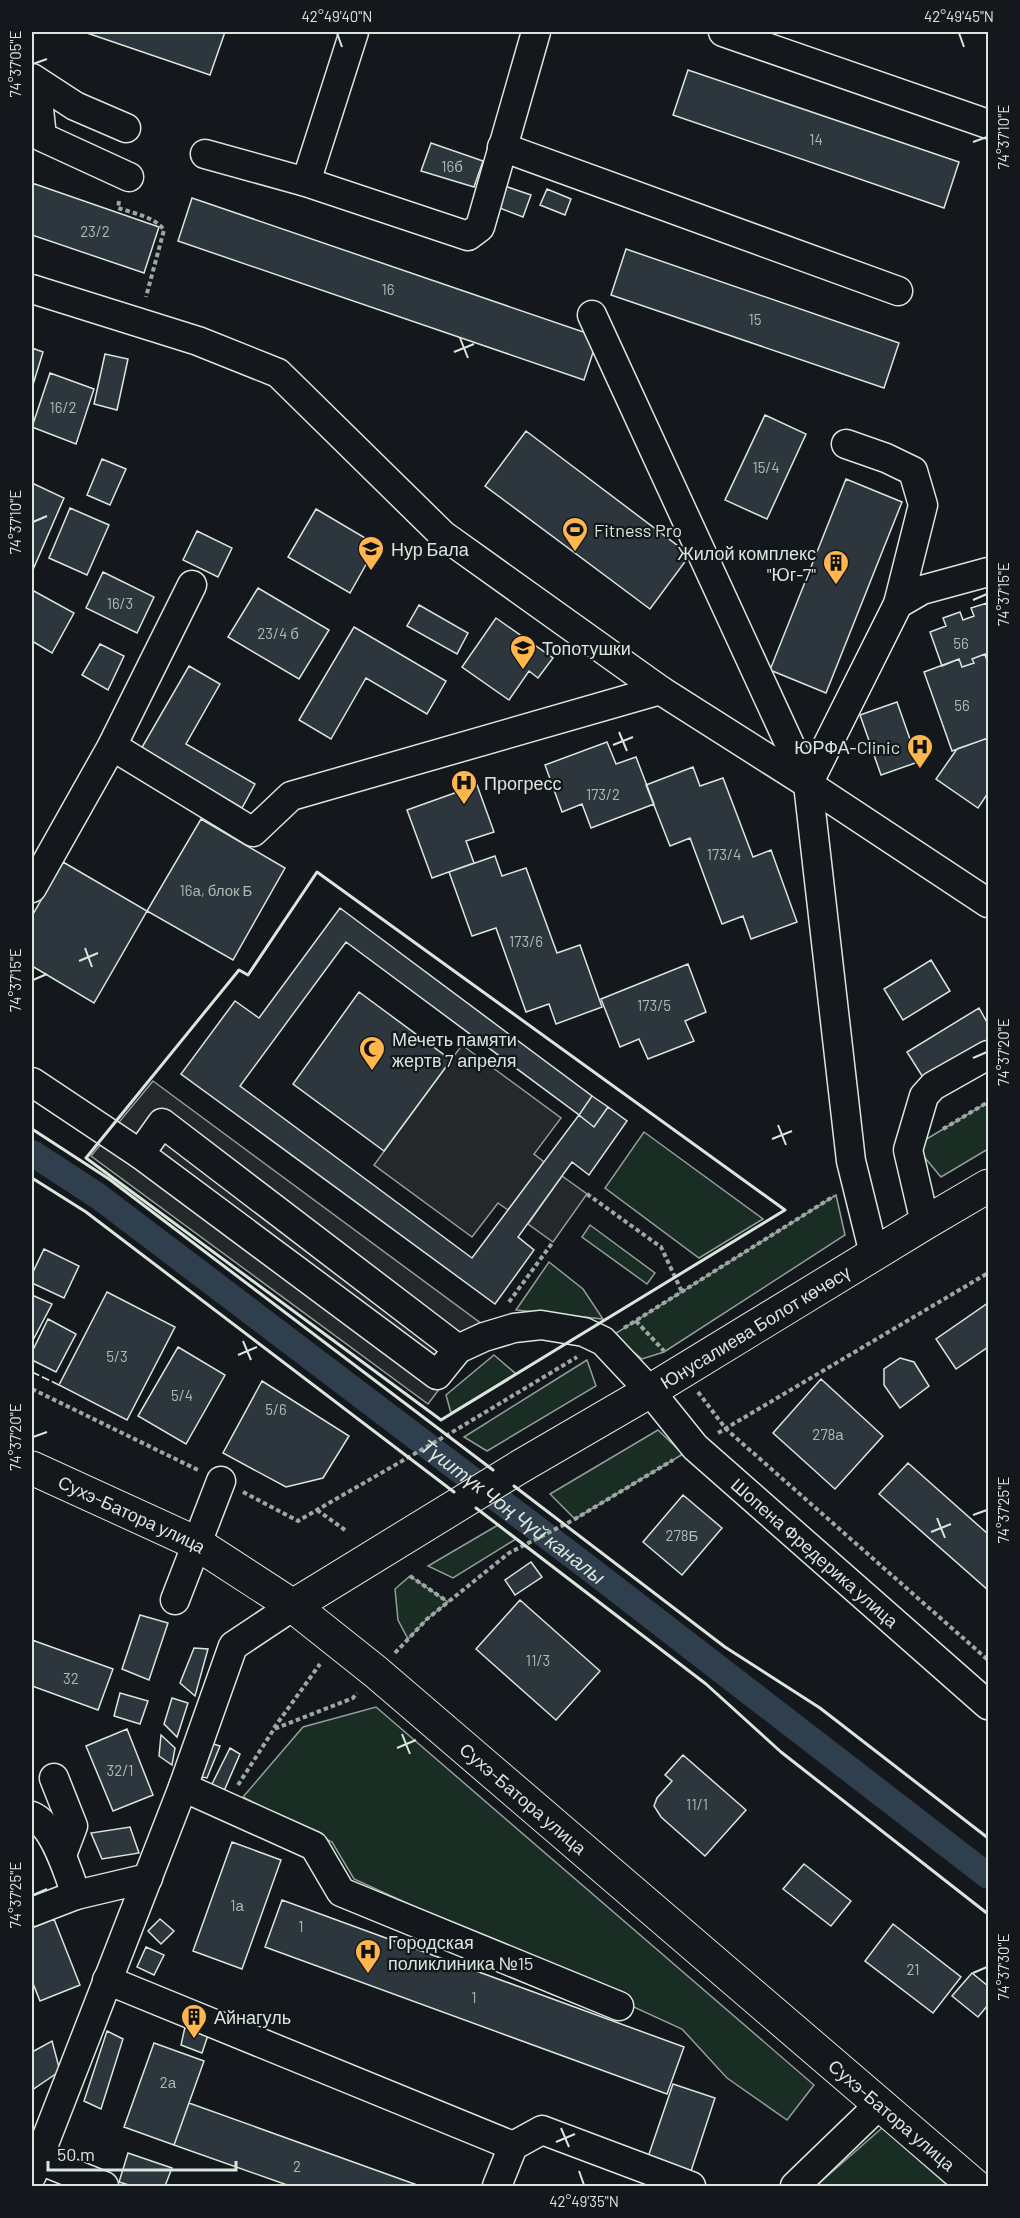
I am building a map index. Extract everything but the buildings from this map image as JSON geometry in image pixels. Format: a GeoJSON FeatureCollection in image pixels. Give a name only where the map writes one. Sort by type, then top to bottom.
{"type":"FeatureCollection","features":[{"type":"Feature","properties":{"kind":"main road","name":"Юнусалиева Болот көчөсү"},"geometry":{"type":"LineString","coordinates":[[293,1606],[521,1466],[650,1391],[988,1186]]}},
{"type":"Feature","properties":{"kind":"main road","name":"Сухэ-Батора улица"},"geometry":{"type":"LineString","coordinates":[[32,1468],[196,1543],[293,1606],[376,1672],[975,2187]]}},
{"type":"Feature","properties":{"kind":"street"},"geometry":{"type":"LineString","coordinates":[[306,182],[354,32]]}},
{"type":"Feature","properties":{"kind":"street"},"geometry":{"type":"LineString","coordinates":[[205,154],[306,182],[468,236],[480,227],[536,32]]}},
{"type":"Feature","properties":{"kind":"street"},"geometry":{"type":"LineString","coordinates":[[723,32],[988,124]]}},
{"type":"Feature","properties":{"kind":"street"},"geometry":{"type":"LineString","coordinates":[[34,79],[75,106],[126,128]]}},
{"type":"Feature","properties":{"kind":"street"},"geometry":{"type":"LineString","coordinates":[[34,79],[42,137],[125,175]]}},
{"type":"Feature","properties":{"kind":"street"},"geometry":{"type":"LineString","coordinates":[[502,147],[898,291]]}},
{"type":"Feature","properties":{"kind":"street"},"geometry":{"type":"LineString","coordinates":[[32,289],[198,341],[278,373],[443,535],[660,690],[988,903]]}},
{"type":"Feature","properties":{"kind":"street"},"geometry":{"type":"LineString","coordinates":[[592,315],[808,784],[851,1161],[874,1254]]}},
{"type":"Feature","properties":{"kind":"street"},"geometry":{"type":"LineString","coordinates":[[808,784],[898,604],[922,505],[913,471],[886,458],[846,444]]}},
{"type":"Feature","properties":{"kind":"street"},"geometry":{"type":"LineString","coordinates":[[898,604],[922,590],[988,572]]}},
{"type":"Feature","properties":{"kind":"street"},"geometry":{"type":"LineString","coordinates":[[32,888],[112,746],[192,585]]}},
{"type":"Feature","properties":{"kind":"street"},"geometry":{"type":"LineString","coordinates":[[112,746],[254,831],[291,796],[660,690]]}},
{"type":"Feature","properties":{"kind":"street"},"geometry":{"type":"LineString","coordinates":[[925,1223],[908,1150],[924,1095],[933,1086],[988,1055]]}},
{"type":"Feature","properties":{"kind":"street"},"geometry":{"type":"LineString","coordinates":[[32,1082],[140,1154],[437,1375],[458,1349],[162,1123],[140,1154]]}},
{"type":"Feature","properties":{"kind":"street","name":"Шопена Фредерика улица"},"geometry":{"type":"LineString","coordinates":[[458,1349],[484,1337],[514,1328],[541,1324],[584,1332],[603,1341],[650,1391],[695,1447],[988,1705]]}},
{"type":"Feature","properties":{"kind":"street"},"geometry":{"type":"LineString","coordinates":[[175,1600],[221,1480]]}},
{"type":"Feature","properties":{"kind":"street"},"geometry":{"type":"LineString","coordinates":[[104,2187],[34,2167],[183,1787],[233,1646],[293,1606]]}},
{"type":"Feature","properties":{"kind":"street"},"geometry":{"type":"LineString","coordinates":[[54,1778],[73,1826],[62,1855]]}},
{"type":"Feature","properties":{"kind":"street"},"geometry":{"type":"LineString","coordinates":[[183,1787],[314,1846],[341,1892],[619,2006]]}},
{"type":"Feature","properties":{"kind":"street"},"geometry":{"type":"LineString","coordinates":[[32,1816],[40,1819],[62,1855],[76,1895]]}},
{"type":"Feature","properties":{"kind":"street"},"geometry":{"type":"LineString","coordinates":[[32,1912],[76,1895],[148,1878]]}},
{"type":"Feature","properties":{"kind":"street"},"geometry":{"type":"LineString","coordinates":[[107,1980],[513,2146]]}},
{"type":"Feature","properties":{"kind":"street"},"geometry":{"type":"LineString","coordinates":[[795,2187],[880,2103]]}},
{"type":"Feature","properties":{"kind":"street"},"geometry":{"type":"LineString","coordinates":[[497,2187],[513,2146],[542,2130],[691,2187]]}},
{"type":"Feature","properties":{"kind":"path"},"geometry":{"type":"LineString","coordinates":[[125,175],[118,208],[149,219],[162,226],[164,230],[139,323]]}},
{"type":"Feature","properties":{"kind":"path"},"geometry":{"type":"LineString","coordinates":[[908,1150],[988,1102]]}},
{"type":"Feature","properties":{"kind":"path"},"geometry":{"type":"LineString","coordinates":[[621,1330],[856,1183]]}},
{"type":"Feature","properties":{"kind":"path"},"geometry":{"type":"LineString","coordinates":[[587,1194],[661,1247],[682,1292]]}},
{"type":"Feature","properties":{"kind":"path"},"geometry":{"type":"LineString","coordinates":[[484,1337],[553,1242]]}},
{"type":"Feature","properties":{"kind":"path"},"geometry":{"type":"LineString","coordinates":[[274,1729],[353,1698],[427,1619],[509,1553],[574,1519],[988,1273]]}},
{"type":"Feature","properties":{"kind":"path"},"geometry":{"type":"LineString","coordinates":[[636,1321],[669,1357]]}},
{"type":"Feature","properties":{"kind":"path"},"geometry":{"type":"LineString","coordinates":[[32,1389],[221,1480],[298,1521],[586,1351]]}},
{"type":"Feature","properties":{"kind":"path"},"geometry":{"type":"LineString","coordinates":[[694,1387],[726,1429],[988,1660]]}},
{"type":"Feature","properties":{"kind":"path"},"geometry":{"type":"LineString","coordinates":[[317,1510],[345,1530]]}},
{"type":"Feature","properties":{"kind":"path"},"geometry":{"type":"LineString","coordinates":[[410,1576],[448,1602]]}},
{"type":"Feature","properties":{"kind":"path"},"geometry":{"type":"LineString","coordinates":[[225,1806],[274,1729],[320,1664]]}},
{"type":"Feature","properties":{"kind":"green space"},"geometry":{"type":"Polygon","coordinates":[[[988,1102],[988,1149],[941,1177],[915,1146],[988,1102]]]}},
{"type":"Feature","properties":{"kind":"green space"},"geometry":{"type":"Polygon","coordinates":[[[644,1132],[763,1219],[699,1258],[605,1188],[644,1132]]]}},
{"type":"Feature","properties":{"kind":"green space"},"geometry":{"type":"Polygon","coordinates":[[[836,1195],[845,1235],[664,1352],[642,1359],[613,1335],[836,1195]]]}},
{"type":"Feature","properties":{"kind":"green space"},"geometry":{"type":"Polygon","coordinates":[[[590,1225],[655,1273],[647,1284],[582,1237],[590,1225]]]}},
{"type":"Feature","properties":{"kind":"green space"},"geometry":{"type":"Polygon","coordinates":[[[549,1262],[583,1289],[603,1319],[516,1310],[549,1262]]]}},
{"type":"Feature","properties":{"kind":"green space"},"geometry":{"type":"Polygon","coordinates":[[[494,1355],[516,1374],[451,1413],[446,1395],[494,1355]]]}},
{"type":"Feature","properties":{"kind":"green space"},"geometry":{"type":"Polygon","coordinates":[[[587,1360],[596,1386],[487,1451],[464,1437],[587,1360]]]}},
{"type":"Feature","properties":{"kind":"green space"},"geometry":{"type":"Polygon","coordinates":[[[658,1430],[683,1454],[575,1519],[550,1494],[658,1430]]]}},
{"type":"Feature","properties":{"kind":"green space"},"geometry":{"type":"Polygon","coordinates":[[[498,1525],[516,1539],[453,1578],[428,1566],[498,1525]]]}},
{"type":"Feature","properties":{"kind":"green space"},"geometry":{"type":"Polygon","coordinates":[[[410,1576],[448,1602],[408,1639],[398,1620],[395,1589],[410,1576]]]}},
{"type":"Feature","properties":{"kind":"green space"},"geometry":{"type":"Polygon","coordinates":[[[376,1707],[814,2085],[787,2120],[727,2078],[682,2029],[354,1879],[332,1842],[243,1797],[303,1727],[376,1707]]]}},
{"type":"Feature","properties":{"kind":"green space"},"geometry":{"type":"Polygon","coordinates":[[[882,2128],[948,2186],[816,2186],[882,2128]]]}},
{"type":"Feature","properties":{"kind":"shaded area"},"geometry":{"type":"Polygon","coordinates":[[[462,1045],[561,1118],[534,1154],[544,1162],[508,1210],[498,1203],[472,1237],[374,1165],[462,1045]]]}},
{"type":"Feature","properties":{"kind":"shaded area"},"geometry":{"type":"Polygon","coordinates":[[[153,1081],[486,1327],[428,1404],[91,1156],[153,1081]]]}},
{"type":"Feature","properties":{"kind":"shaded area"},"geometry":{"type":"Polygon","coordinates":[[[562,1176],[587,1194],[553,1242],[528,1224],[562,1176]]]}},
{"type":"Feature","properties":{"kind":"waterway","name":"Түштүк Чоң Чүй каналы"},"geometry":{"type":"LineString","coordinates":[[32,1153],[98,1196],[590,1569],[988,1876]]}},
{"type":"Feature","properties":{"kind":"fence"},"geometry":{"type":"LineString","coordinates":[[32,1372],[59,1385]]}},
{"type":"Feature","properties":{"kind":"wall"},"geometry":{"type":"LineString","coordinates":[[317,872],[785,1210],[441,1420],[86,1158],[239,970],[248,975],[317,872]]}},
{"type":"Feature","properties":{"kind":"wall"},"geometry":{"type":"LineString","coordinates":[[32,1129],[109,1179],[493,1470]]}},
{"type":"Feature","properties":{"kind":"wall"},"geometry":{"type":"LineString","coordinates":[[32,1178],[86,1212],[454,1492]]}},
{"type":"Feature","properties":{"kind":"wall"},"geometry":{"type":"LineString","coordinates":[[514,1486],[725,1647],[820,1708],[988,1838]]}},
{"type":"Feature","properties":{"kind":"wall"},"geometry":{"type":"LineString","coordinates":[[476,1508],[706,1684],[781,1752],[988,1914]]}},
{"type":"Feature","properties":{"kind":"place","name":"Fitness Pro"},"geometry":{"type":"Point","coordinates":[575,553]}},
{"type":"Feature","properties":{"kind":"place","name":"Нур Бала"},"geometry":{"type":"Point","coordinates":[371,572]}},
{"type":"Feature","properties":{"kind":"place","name":"Жилой комплекс \"Юг-7\""},"geometry":{"type":"Point","coordinates":[836,586]}},
{"type":"Feature","properties":{"kind":"place","name":"Топотушки"},"geometry":{"type":"Point","coordinates":[523,671]}},
{"type":"Feature","properties":{"kind":"place","name":"ЮРФА-Clinic"},"geometry":{"type":"Point","coordinates":[920,770]}},
{"type":"Feature","properties":{"kind":"place","name":"Прогресс"},"geometry":{"type":"Point","coordinates":[464,806]}},
{"type":"Feature","properties":{"kind":"place","name":"Мечеть памяти жертв 7 апреля"},"geometry":{"type":"Point","coordinates":[372,1072]}},
{"type":"Feature","properties":{"kind":"place","name":"Городская поликлиника №15"},"geometry":{"type":"Point","coordinates":[368,1975]}},
{"type":"Feature","properties":{"kind":"place","name":"Айнагуль"},"geometry":{"type":"Point","coordinates":[194,2040]}}]}
